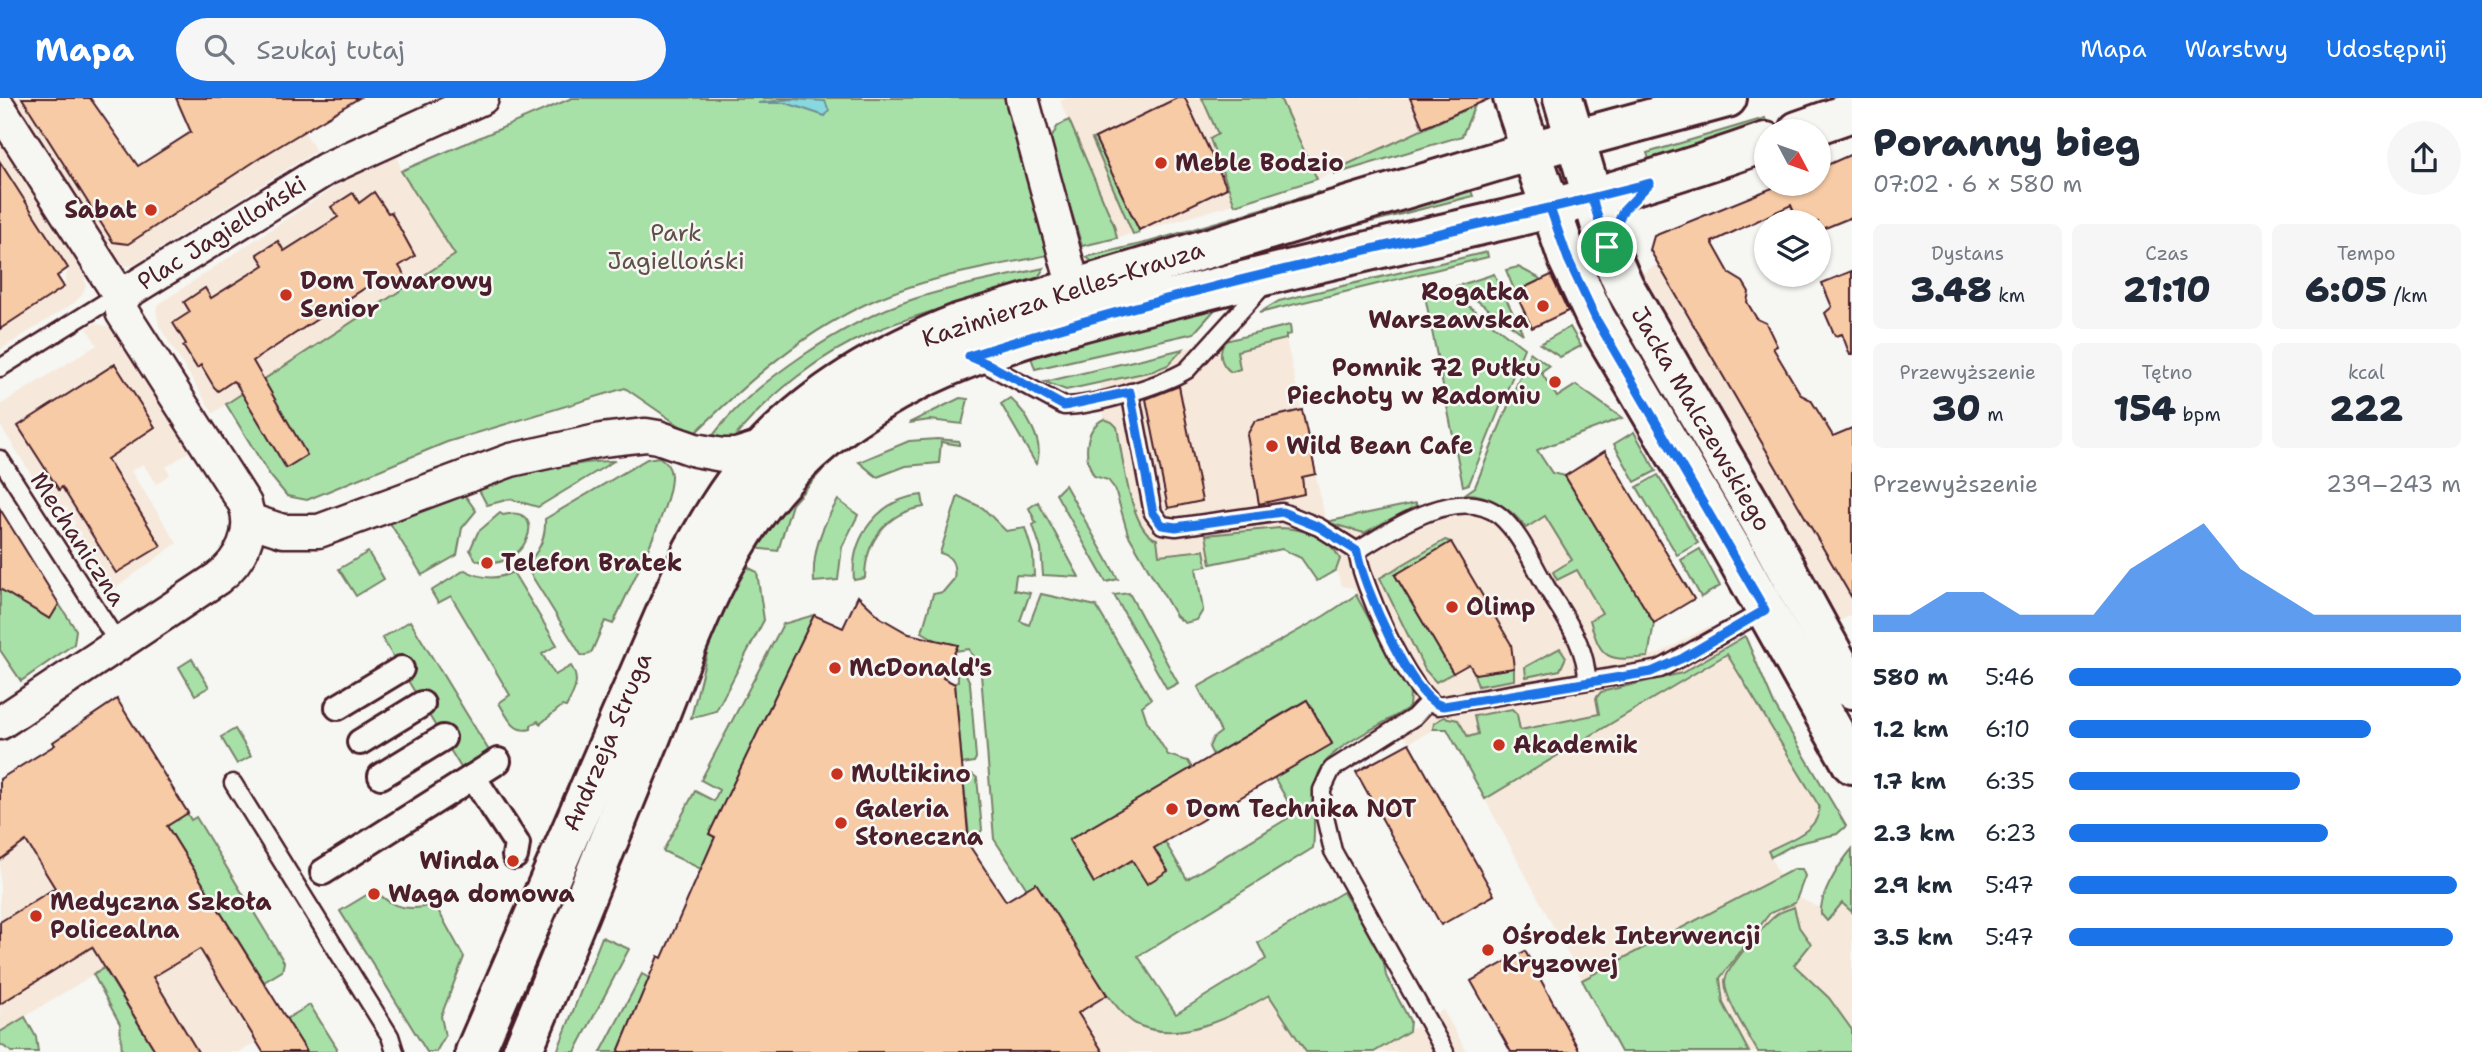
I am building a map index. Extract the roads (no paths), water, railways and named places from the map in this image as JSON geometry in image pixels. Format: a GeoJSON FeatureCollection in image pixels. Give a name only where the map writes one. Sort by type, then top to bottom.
{"type":"FeatureCollection","features":[{"type":"Feature","properties":{"kind":"street","name":"Plac Jagielloński"},"geometry":{"type":"LineString","coordinates":[[250,520],[235,487],[122,312],[122,299],[131,289],[326,169],[482,98]]}},
{"type":"Feature","properties":{"kind":"street"},"geometry":{"type":"LineString","coordinates":[[1022,98],[1074,288]]}},
{"type":"Feature","properties":{"kind":"street","name":"Jacka Malczewskiego"},"geometry":{"type":"LineString","coordinates":[[1563,98],[1607,247],[1624,286],[1773,543],[1852,689]]}},
{"type":"Feature","properties":{"kind":"street"},"geometry":{"type":"LineString","coordinates":[[1573,98],[1603,115],[1628,124]]}},
{"type":"Feature","properties":{"kind":"street","name":"Kazimierza Kelles-Krauza"},"geometry":{"type":"LineString","coordinates":[[250,520],[283,531],[319,531],[511,460],[616,438],[658,437],[695,450],[736,455],[766,446],[828,392],[888,354],[960,323],[1531,151],[1727,98]]}},
{"type":"Feature","properties":{"kind":"street"},"geometry":{"type":"LineString","coordinates":[[1475,168],[1498,138],[1514,102]]}},
{"type":"Feature","properties":{"kind":"street","name":"Jacka Malczewskiego"},"geometry":{"type":"LineString","coordinates":[[1514,102],[1568,259],[1596,319],[1852,764]]}},
{"type":"Feature","properties":{"kind":"street"},"geometry":{"type":"LineString","coordinates":[[0,109],[122,299]]}},
{"type":"Feature","properties":{"kind":"street"},"geometry":{"type":"LineString","coordinates":[[1831,119],[1852,112]]}},
{"type":"Feature","properties":{"kind":"street","name":"Kazimierza Kelles-Krauza"},"geometry":{"type":"LineString","coordinates":[[774,489],[803,459],[851,418],[909,382],[969,356],[1108,315],[1650,183],[1754,146]]}},
{"type":"Feature","properties":{"kind":"street"},"geometry":{"type":"LineString","coordinates":[[1607,247],[1623,211],[1650,183]]}},
{"type":"Feature","properties":{"kind":"street"},"geometry":{"type":"LineString","coordinates":[[1490,223],[1531,237],[1568,259]]}},
{"type":"Feature","properties":{"kind":"street","name":"Andrzeja Struga"},"geometry":{"type":"LineString","coordinates":[[475,1052],[617,719],[693,550],[718,506],[766,446]]}},
{"type":"Feature","properties":{"kind":"street","name":"Andrzeja Struga"},"geometry":{"type":"LineString","coordinates":[[522,1052],[700,615],[736,543],[774,489]]}},
{"type":"Feature","properties":{"kind":"street"},"geometry":{"type":"LineString","coordinates":[[0,723],[230,570],[243,551],[250,520]]}},
{"type":"Feature","properties":{"kind":"street"},"geometry":{"type":"LineString","coordinates":[[338,707],[401,669]]}},
{"type":"Feature","properties":{"kind":"street"},"geometry":{"type":"LineString","coordinates":[[360,742],[422,704]]}},
{"type":"Feature","properties":{"kind":"street"},"geometry":{"type":"LineString","coordinates":[[381,776],[443,738]]}},
{"type":"Feature","properties":{"kind":"street"},"geometry":{"type":"LineString","coordinates":[[323,872],[498,761]]}},
{"type":"Feature","properties":{"kind":"street"},"geometry":{"type":"LineString","coordinates":[[473,777],[517,844],[515,856]]}},
{"type":"Feature","properties":{"kind":"lane"},"geometry":{"type":"LineString","coordinates":[[969,356],[1064,406],[1130,392],[1187,370],[1244,304],[1282,271]]}},
{"type":"Feature","properties":{"kind":"lane"},"geometry":{"type":"LineString","coordinates":[[0,368],[104,303],[122,299]]}},
{"type":"Feature","properties":{"kind":"lane"},"geometry":{"type":"LineString","coordinates":[[1130,392],[1153,513],[1162,525],[1176,527],[1282,512],[1319,527],[1357,551]]}},
{"type":"Feature","properties":{"kind":"lane","name":"Mechaniczna"},"geometry":{"type":"LineString","coordinates":[[0,459],[118,643]]}},
{"type":"Feature","properties":{"kind":"lane"},"geometry":{"type":"LineString","coordinates":[[1357,551],[1422,514],[1468,504],[1492,510],[1511,529],[1576,637],[1586,657],[1587,681]]}},
{"type":"Feature","properties":{"kind":"lane"},"geometry":{"type":"LineString","coordinates":[[1357,551],[1359,568],[1374,607],[1416,684],[1429,701],[1444,706],[1660,669],[1765,610]]}},
{"type":"Feature","properties":{"kind":"lane"},"geometry":{"type":"LineString","coordinates":[[1429,701],[1414,717],[1332,769],[1322,790],[1322,804],[1333,851],[1445,1052]]}},
{"type":"Feature","properties":{"kind":"lane"},"geometry":{"type":"LineString","coordinates":[[233,783],[390,1036],[395,1052]]}},
{"type":"Feature","properties":{"kind":"water"},"geometry":{"type":"Polygon","coordinates":[[[792,99],[825,101],[829,111],[825,116],[786,103],[758,103],[792,99]]]}},
{"type":"Feature","properties":{"kind":"place","name":"Meble Bodzio"},"geometry":{"type":"Point","coordinates":[1161,163]}},
{"type":"Feature","properties":{"kind":"place","name":"Sabat"},"geometry":{"type":"Point","coordinates":[151,210]}},
{"type":"Feature","properties":{"kind":"place","name":"Dom Towarowy Senior"},"geometry":{"type":"Point","coordinates":[286,295]}},
{"type":"Feature","properties":{"kind":"place","name":"Rogatka Warszawska"},"geometry":{"type":"Point","coordinates":[1543,306]}},
{"type":"Feature","properties":{"kind":"place","name":"Pomnik 72 Pułku Piechoty w Radomiu"},"geometry":{"type":"Point","coordinates":[1555,382]}},
{"type":"Feature","properties":{"kind":"place","name":"Wild Bean Cafe"},"geometry":{"type":"Point","coordinates":[1272,446]}},
{"type":"Feature","properties":{"kind":"place","name":"Telefon Bratek"},"geometry":{"type":"Point","coordinates":[487,563]}},
{"type":"Feature","properties":{"kind":"place","name":"Olimp"},"geometry":{"type":"Point","coordinates":[1452,607]}},
{"type":"Feature","properties":{"kind":"place","name":"McDonald's"},"geometry":{"type":"Point","coordinates":[835,668]}},
{"type":"Feature","properties":{"kind":"place","name":"Akademik"},"geometry":{"type":"Point","coordinates":[1499,745]}},
{"type":"Feature","properties":{"kind":"place","name":"Multikino"},"geometry":{"type":"Point","coordinates":[837,774]}},
{"type":"Feature","properties":{"kind":"place","name":"Dom Technika NOT"},"geometry":{"type":"Point","coordinates":[1172,809]}},
{"type":"Feature","properties":{"kind":"place","name":"Galeria Słoneczna"},"geometry":{"type":"Point","coordinates":[841,823]}},
{"type":"Feature","properties":{"kind":"place","name":"Winda"},"geometry":{"type":"Point","coordinates":[513,861]}},
{"type":"Feature","properties":{"kind":"place","name":"Waga domowa"},"geometry":{"type":"Point","coordinates":[374,894]}},
{"type":"Feature","properties":{"kind":"place","name":"Medyczna Szkoła Policealna"},"geometry":{"type":"Point","coordinates":[36,916]}},
{"type":"Feature","properties":{"kind":"place","name":"Ośrodek Interwencji Kryzowej"},"geometry":{"type":"Point","coordinates":[1488,950]}},
{"type":"Feature","properties":{"kind":"park label","name":"Park Jagielloński"},"geometry":{"type":"Point","coordinates":[676,247]}}]}
